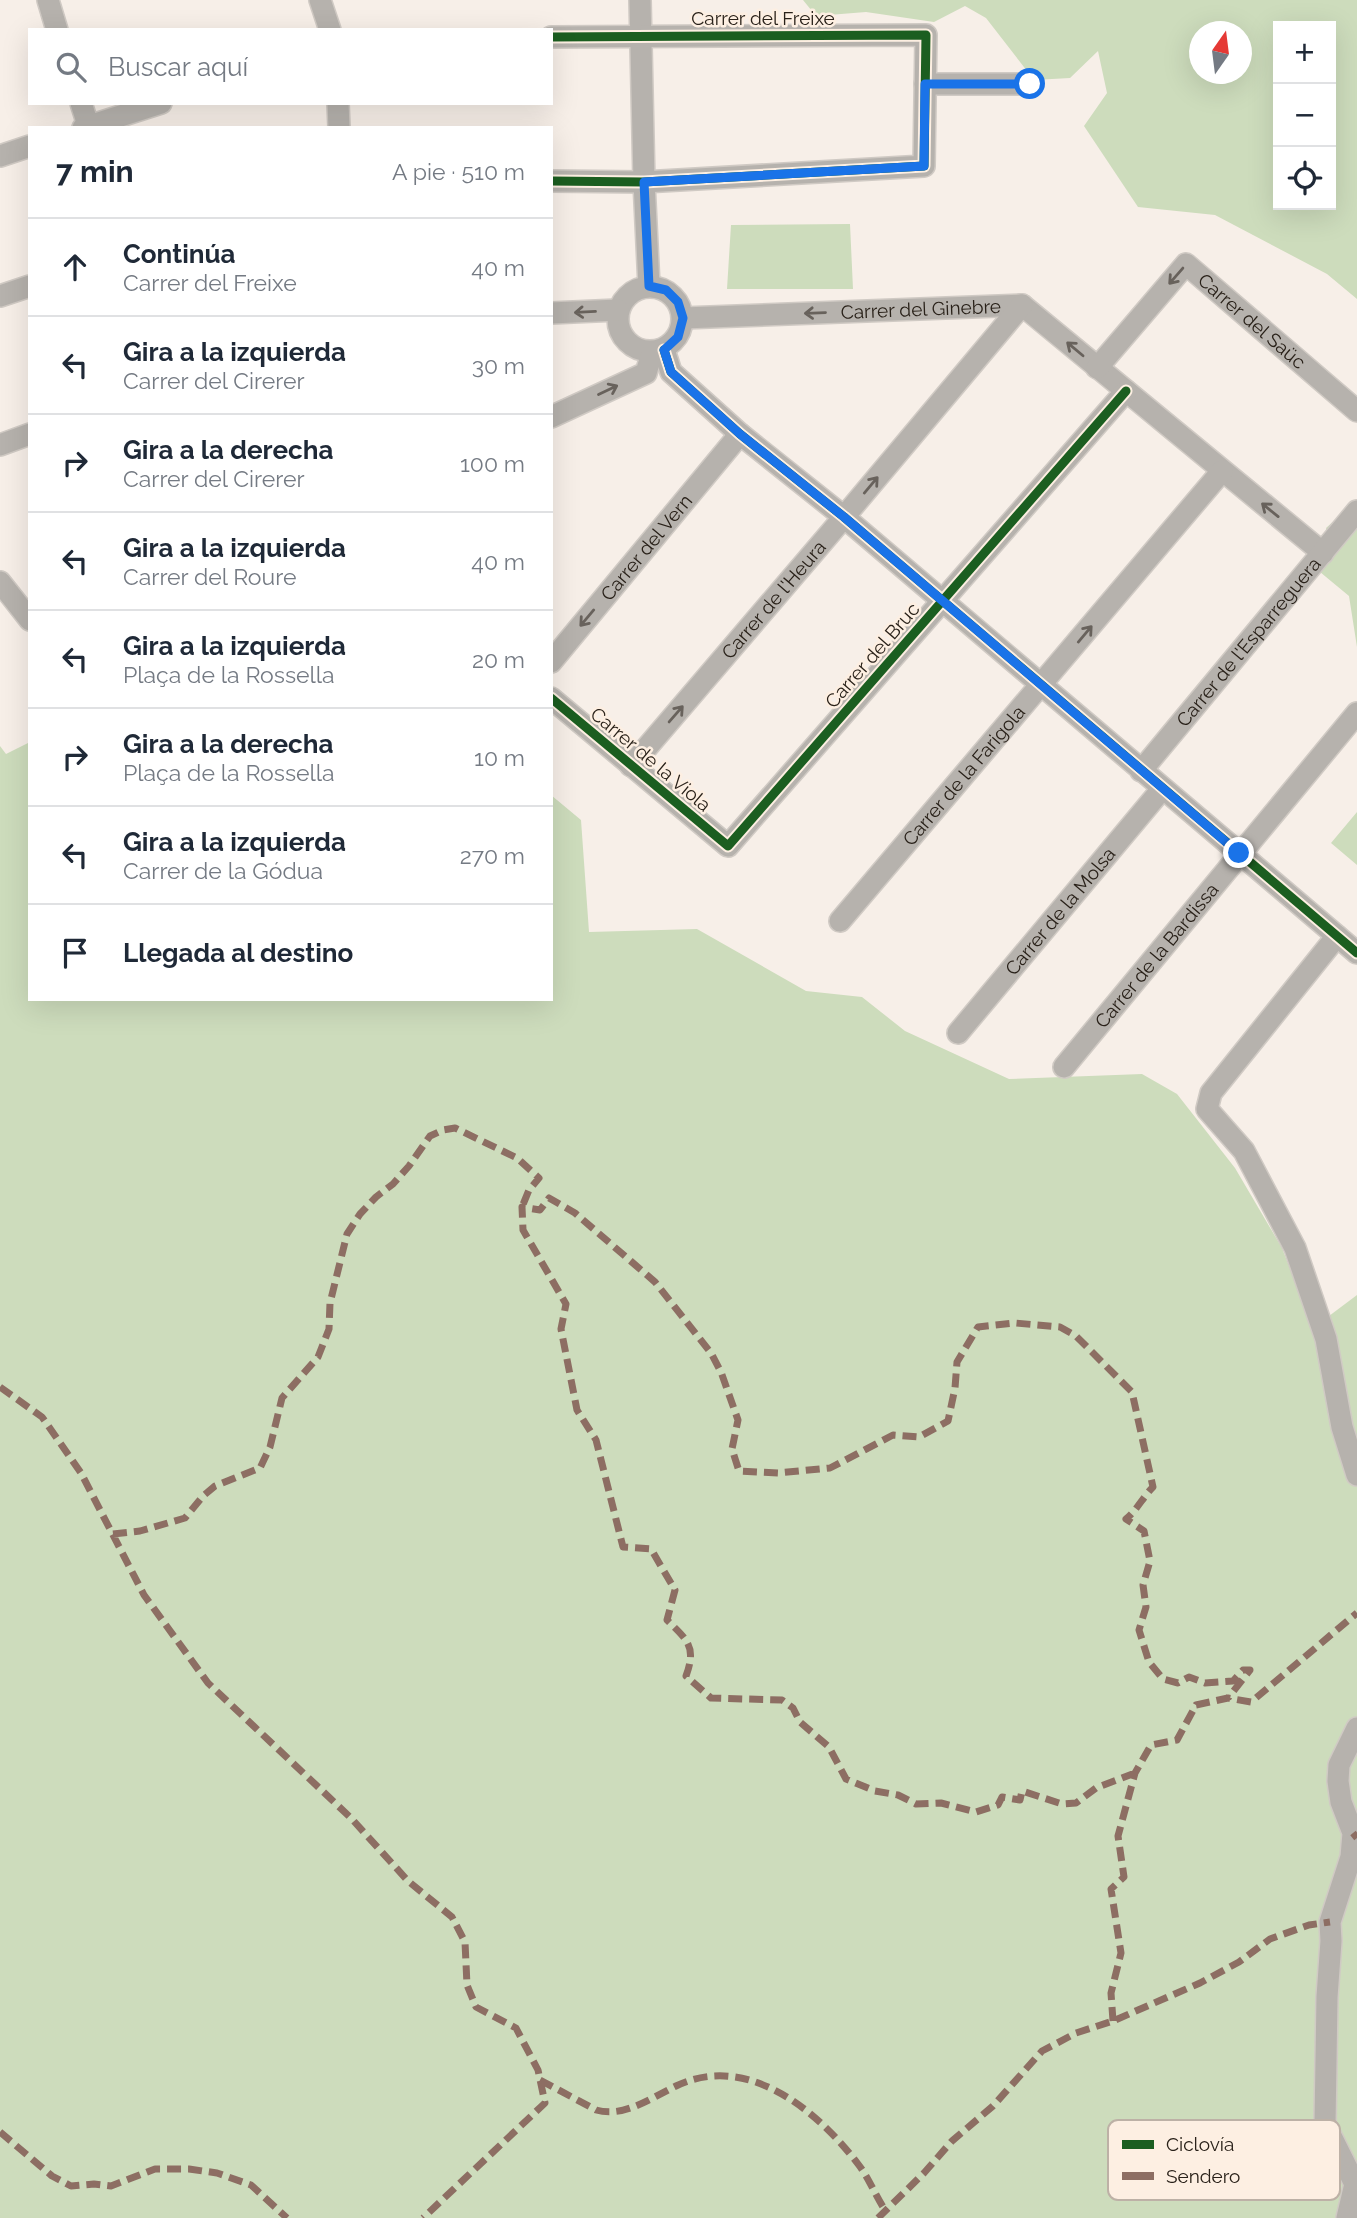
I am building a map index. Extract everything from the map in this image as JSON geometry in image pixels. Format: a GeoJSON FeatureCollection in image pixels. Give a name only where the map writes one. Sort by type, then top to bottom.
{"type":"FeatureCollection","features":[{"type":"Feature","properties":{"kind":"street"},"geometry":{"type":"LineString","coordinates":[[48,0],[56,28]]}},
{"type":"Feature","properties":{"kind":"street"},"geometry":{"type":"LineString","coordinates":[[320,0],[329,28]]}},
{"type":"Feature","properties":{"kind":"street"},"geometry":{"type":"LineString","coordinates":[[640,0],[649,286]]}},
{"type":"Feature","properties":{"kind":"street","name":"Carrer del Freixe"},"geometry":{"type":"LineString","coordinates":[[553,37],[926,35],[925,84]]}},
{"type":"Feature","properties":{"kind":"street"},"geometry":{"type":"LineString","coordinates":[[553,181],[644,182],[924,166],[925,84],[1030,84]]}},
{"type":"Feature","properties":{"kind":"street"},"geometry":{"type":"LineString","coordinates":[[82,105],[87,126]]}},
{"type":"Feature","properties":{"kind":"street"},"geometry":{"type":"LineString","coordinates":[[90,126],[155,105]]}},
{"type":"Feature","properties":{"kind":"street"},"geometry":{"type":"LineString","coordinates":[[338,105],[339,126]]}},
{"type":"Feature","properties":{"kind":"street"},"geometry":{"type":"LineString","coordinates":[[0,156],[28,147]]}},
{"type":"Feature","properties":{"kind":"street","name":"Carrer del Saüc"},"geometry":{"type":"LineString","coordinates":[[1097,368],[1186,264],[1357,411]]}},
{"type":"Feature","properties":{"kind":"street"},"geometry":{"type":"LineString","coordinates":[[553,416],[646,373],[658,351],[678,337],[683,318],[678,302],[666,290],[649,286],[635,290],[625,298],[618,310],[618,326],[624,340],[636,350],[658,351]]}},
{"type":"Feature","properties":{"kind":"street"},"geometry":{"type":"LineString","coordinates":[[0,296],[28,287]]}},
{"type":"Feature","properties":{"kind":"street","name":"Carrer del Ginebre"},"geometry":{"type":"LineString","coordinates":[[683,318],[1022,305],[1322,553]]}},
{"type":"Feature","properties":{"kind":"street","name":"Carrer de l'Heura"},"geometry":{"type":"LineString","coordinates":[[631,766],[1022,305]]}},
{"type":"Feature","properties":{"kind":"street"},"geometry":{"type":"LineString","coordinates":[[553,313],[618,310]]}},
{"type":"Feature","properties":{"kind":"street"},"geometry":{"type":"LineString","coordinates":[[658,351],[671,372],[740,434],[844,517],[1357,953]]}},
{"type":"Feature","properties":{"kind":"street","name":"Carrer del Bruc"},"geometry":{"type":"LineString","coordinates":[[728,846],[1126,391]]}},
{"type":"Feature","properties":{"kind":"street","name":"Carrer del Vern"},"geometry":{"type":"LineString","coordinates":[[553,660],[740,434]]}},
{"type":"Feature","properties":{"kind":"street"},"geometry":{"type":"LineString","coordinates":[[0,444],[28,435]]}},
{"type":"Feature","properties":{"kind":"street","name":"Carrer de la Farigola"},"geometry":{"type":"LineString","coordinates":[[840,921],[1222,471]]}},
{"type":"Feature","properties":{"kind":"street","name":"Carrer de l'Esparreguera"},"geometry":{"type":"LineString","coordinates":[[1141,771],[1357,511]]}},
{"type":"Feature","properties":{"kind":"street"},"geometry":{"type":"LineString","coordinates":[[0,582],[28,617]]}},
{"type":"Feature","properties":{"kind":"street","name":"Carrer de la Viola"},"geometry":{"type":"LineString","coordinates":[[553,700],[728,846]]}},
{"type":"Feature","properties":{"kind":"street","name":"Carrer de la Bardissa"},"geometry":{"type":"LineString","coordinates":[[1064,1067],[1357,713]]}},
{"type":"Feature","properties":{"kind":"street","name":"Carrer de la Molsa"},"geometry":{"type":"LineString","coordinates":[[958,1033],[1162,789]]}},
{"type":"Feature","properties":{"kind":"street"},"geometry":{"type":"LineString","coordinates":[[1337,936],[1211,1093],[1207,1109],[1244,1151],[1294,1248],[1326,1339],[1342,1427],[1357,1475]]}},
{"type":"Feature","properties":{"kind":"street"},"geometry":{"type":"LineString","coordinates":[[1325,2120],[1330,1922],[1351,1857],[1353,1833],[1341,1802],[1339,1765],[1357,1728]]}},
{"type":"Feature","properties":{"kind":"street"},"geometry":{"type":"LineString","coordinates":[[1340,2155],[1354,2184],[1347,2218]]}},
{"type":"Feature","properties":{"kind":"green space"},"geometry":{"type":"Polygon","coordinates":[[[803,0],[1357,0],[1357,299],[1327,274],[1215,215],[1138,207],[1084,126],[1107,93],[1098,51],[1070,78],[1034,80],[986,18],[965,6],[934,22],[866,12],[816,16],[803,0]]]}},
{"type":"Feature","properties":{"kind":"green space"},"geometry":{"type":"Polygon","coordinates":[[[850,224],[853,289],[727,289],[731,225],[850,224]]]}},
{"type":"Feature","properties":{"kind":"green space"},"geometry":{"type":"Polygon","coordinates":[[[1357,500],[1357,647],[1349,596],[1320,572],[1334,554],[1326,528],[1357,500]]]}},
{"type":"Feature","properties":{"kind":"green space"},"geometry":{"type":"Polygon","coordinates":[[[28,743],[28,1001],[553,1001],[553,797],[581,820],[589,932],[697,929],[806,991],[862,997],[905,1031],[1009,1079],[1142,1074],[1177,1094],[1235,1168],[1282,1248],[1313,1328],[1357,1295],[1357,2218],[0,2218],[0,746],[6,754],[28,743]]]}},
{"type":"Feature","properties":{"kind":"green space"},"geometry":{"type":"Polygon","coordinates":[[[1357,812],[1357,865],[1331,843],[1357,812]]]}},
{"type":"Feature","properties":{"kind":"marked path"},"geometry":{"type":"LineString","coordinates":[[113,1534],[140,1531],[185,1518],[215,1486],[260,1468],[270,1447],[282,1398],[318,1357],[329,1329],[330,1303],[347,1234],[360,1214],[409,1166],[430,1136],[455,1128],[517,1158],[539,1178],[529,1190],[522,1207]]}},
{"type":"Feature","properties":{"kind":"marked path"},"geometry":{"type":"LineString","coordinates":[[1135,1773],[1096,1788],[1076,1803],[1062,1804],[1022,1791],[1020,1800],[1002,1797],[998,1805],[976,1812],[941,1803],[916,1804],[898,1795],[875,1791],[846,1779],[829,1747],[800,1722],[793,1708],[782,1700],[711,1698],[686,1676],[690,1657],[688,1644],[667,1620],[675,1590],[651,1549],[623,1547],[596,1440],[577,1410],[561,1329],[566,1304],[523,1230],[522,1207],[540,1210],[549,1198],[575,1213],[655,1282],[711,1353],[721,1372],[738,1420],[732,1449],[739,1471],[778,1473],[830,1468],[893,1435],[919,1437],[948,1421],[957,1362],[978,1327],[1015,1323],[1060,1327],[1076,1336],[1132,1392],[1153,1487],[1126,1519],[1144,1531],[1150,1561],[1143,1585],[1146,1607],[1139,1630],[1149,1662],[1163,1679],[1178,1683],[1189,1677],[1205,1683],[1233,1681],[1243,1670],[1250,1670],[1228,1698]]}},
{"type":"Feature","properties":{"kind":"marked path"},"geometry":{"type":"LineString","coordinates":[[0,1387],[42,1417],[81,1473],[144,1595],[208,1683],[351,1818],[408,1881],[452,1917],[465,1942],[467,1985],[476,2007],[516,2028],[538,2070],[545,2103],[423,2218]]}},
{"type":"Feature","properties":{"kind":"marked path"},"geometry":{"type":"LineString","coordinates":[[1113,2021],[1111,1993],[1121,1953],[1111,1889],[1124,1877],[1118,1836],[1135,1773],[1151,1745],[1177,1740],[1196,1705],[1228,1698],[1251,1702],[1357,1613]]}},
{"type":"Feature","properties":{"kind":"marked path"},"geometry":{"type":"LineString","coordinates":[[1353,1833],[1357,1838]]}},
{"type":"Feature","properties":{"kind":"marked path"},"geometry":{"type":"LineString","coordinates":[[878,2218],[952,2141],[993,2106],[1042,2051],[1076,2033],[1113,2021],[1200,1983],[1239,1962],[1270,1939],[1309,1925],[1330,1922]]}},
{"type":"Feature","properties":{"kind":"marked path"},"geometry":{"type":"LineString","coordinates":[[540,2080],[596,2110],[606,2112],[637,2106],[676,2086],[703,2077],[729,2076],[754,2082],[778,2092],[822,2124],[858,2164],[885,2210]]}},
{"type":"Feature","properties":{"kind":"marked path"},"geometry":{"type":"LineString","coordinates":[[0,2132],[52,2176],[71,2186],[111,2186],[155,2169],[189,2169],[217,2173],[251,2185],[287,2218]]}},
{"type":"Feature","properties":{"kind":"cycle path"},"geometry":{"type":"LineString","coordinates":[[553,37],[926,35],[924,166],[644,182],[553,181]]}},
{"type":"Feature","properties":{"kind":"cycle path"},"geometry":{"type":"LineString","coordinates":[[664,350],[671,372],[740,434],[844,517],[1357,953]]}},
{"type":"Feature","properties":{"kind":"cycle path"},"geometry":{"type":"LineString","coordinates":[[553,700],[728,846],[1126,391]]}},
{"type":"Feature","properties":{"kind":"route"},"geometry":{"type":"LineString","coordinates":[[1030,84],[925,84],[924,166],[644,182],[649,286],[666,290],[678,302],[683,318],[678,337],[664,350],[671,372],[740,434],[844,517],[1239,853]]}}]}
